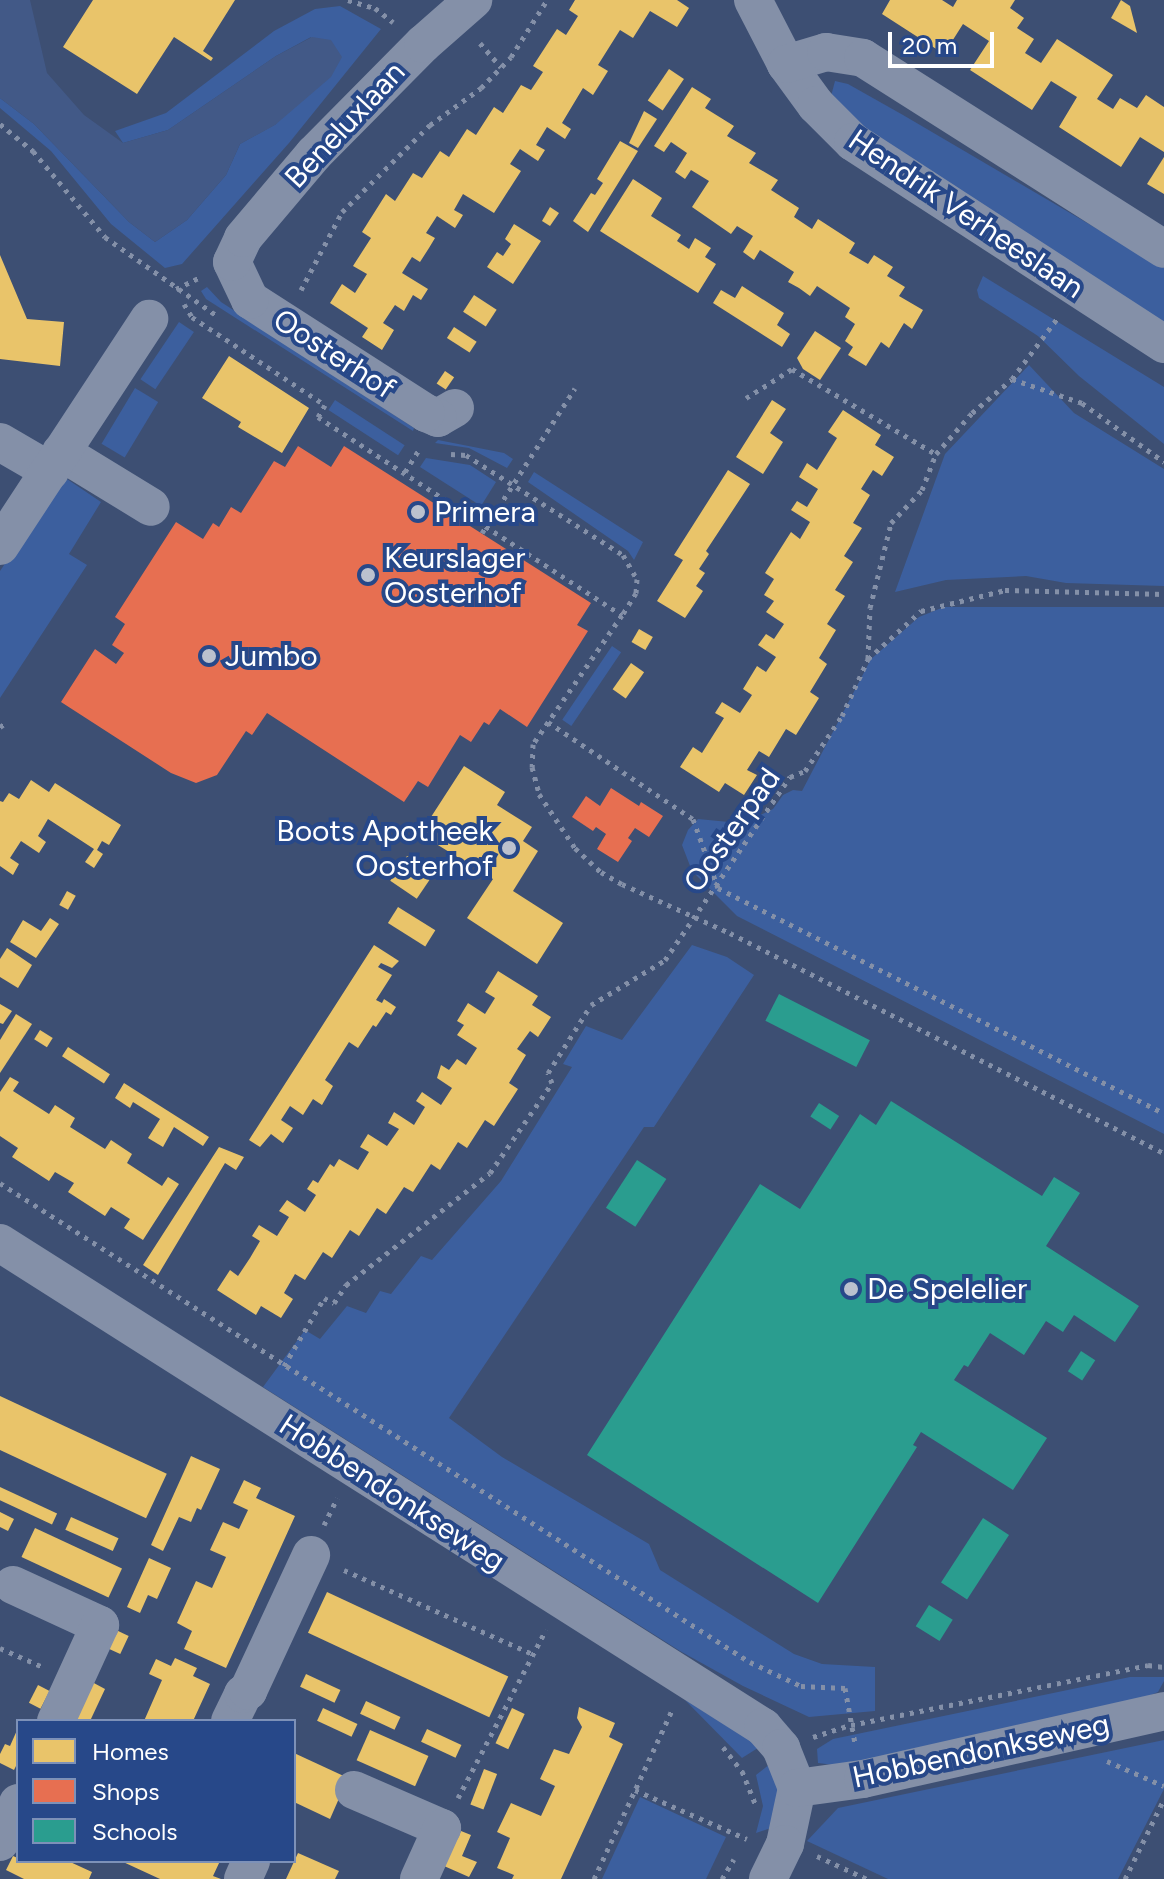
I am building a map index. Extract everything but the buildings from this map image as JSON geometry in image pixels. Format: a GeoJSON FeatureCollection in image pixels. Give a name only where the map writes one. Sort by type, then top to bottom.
{"type":"FeatureCollection","features":[{"type":"Feature","properties":{"kind":"street","name":"Beneluxlaan"},"geometry":{"type":"LineString","coordinates":[[232,262],[243,238],[314,154],[423,44],[473,0]]}},
{"type":"Feature","properties":{"kind":"street","name":"Hendrik Verheeslaan"},"geometry":{"type":"LineString","coordinates":[[753,0],[786,64],[816,105],[853,142],[1164,344]]}},
{"type":"Feature","properties":{"kind":"street"},"geometry":{"type":"LineString","coordinates":[[786,64],[826,52],[863,58],[1164,249]]}},
{"type":"Feature","properties":{"kind":"street","name":"Oosterhof"},"geometry":{"type":"LineString","coordinates":[[232,262],[250,300],[426,413],[438,418],[455,408]]}},
{"type":"Feature","properties":{"kind":"street"},"geometry":{"type":"LineString","coordinates":[[0,546],[149,319]]}},
{"type":"Feature","properties":{"kind":"street"},"geometry":{"type":"LineString","coordinates":[[0,442],[55,461],[151,507]]}},
{"type":"Feature","properties":{"kind":"street","name":"Hobbendonkseweg"},"geometry":{"type":"LineString","coordinates":[[0,1243],[763,1727],[781,1748]]}},
{"type":"Feature","properties":{"kind":"street"},"geometry":{"type":"LineString","coordinates":[[231,1719],[243,1694],[248,1691],[311,1555]]}},
{"type":"Feature","properties":{"kind":"street"},"geometry":{"type":"LineString","coordinates":[[13,1585],[100,1625],[57,1719]]}},
{"type":"Feature","properties":{"kind":"street","name":"Hobbendonkseweg"},"geometry":{"type":"LineString","coordinates":[[797,1788],[863,1779],[1164,1711]]}},
{"type":"Feature","properties":{"kind":"street"},"geometry":{"type":"LineString","coordinates":[[768,1879],[768,1835],[797,1788],[781,1748]]}},
{"type":"Feature","properties":{"kind":"street"},"geometry":{"type":"LineString","coordinates":[[354,1790],[442,1828],[419,1879]]}},
{"type":"Feature","properties":{"kind":"path"},"geometry":{"type":"LineString","coordinates":[[348,0],[375,8],[423,44]]}},
{"type":"Feature","properties":{"kind":"path"},"geometry":{"type":"LineString","coordinates":[[275,316],[308,283],[342,212],[430,125],[481,88],[511,57],[547,0]]}},
{"type":"Feature","properties":{"kind":"path"},"geometry":{"type":"LineString","coordinates":[[0,124],[33,151],[105,237],[175,289],[225,321]]}},
{"type":"Feature","properties":{"kind":"path"},"geometry":{"type":"LineString","coordinates":[[175,289],[192,317],[318,397],[325,405],[318,417],[487,524],[622,615]]}},
{"type":"Feature","properties":{"kind":"path"},"geometry":{"type":"LineString","coordinates":[[746,398],[792,369],[936,454]]}},
{"type":"Feature","properties":{"kind":"path","name":"Oosterpad"},"geometry":{"type":"LineString","coordinates":[[284,1366],[324,1298],[334,1303],[346,1285],[490,1173],[552,1083],[548,1073],[591,1005],[665,960],[718,888],[790,777],[805,771],[842,716],[868,659],[870,608],[891,523],[922,490],[936,454],[972,413],[1012,379],[1082,403],[1164,462]]}},
{"type":"Feature","properties":{"kind":"path"},"geometry":{"type":"LineString","coordinates":[[482,533],[575,388]]}},
{"type":"Feature","properties":{"kind":"path"},"geometry":{"type":"LineString","coordinates":[[413,441],[432,449]]}},
{"type":"Feature","properties":{"kind":"path"},"geometry":{"type":"LineString","coordinates":[[441,453],[466,455],[513,484],[623,555],[637,579],[636,593],[533,744],[532,767],[539,794],[575,848],[601,872],[1164,1153]]}},
{"type":"Feature","properties":{"kind":"path"},"geometry":{"type":"LineString","coordinates":[[868,659],[921,611],[1005,590],[1164,594]]}},
{"type":"Feature","properties":{"kind":"path"},"geometry":{"type":"LineString","coordinates":[[0,727],[7,722]]}},
{"type":"Feature","properties":{"kind":"path"},"geometry":{"type":"LineString","coordinates":[[548,722],[693,819],[718,888],[1164,1113]]}},
{"type":"Feature","properties":{"kind":"path"},"geometry":{"type":"LineString","coordinates":[[0,1183],[750,1662],[801,1686],[845,1688],[863,1779]]}},
{"type":"Feature","properties":{"kind":"path"},"geometry":{"type":"LineString","coordinates":[[351,1467],[311,1555],[533,1654]]}},
{"type":"Feature","properties":{"kind":"path"},"geometry":{"type":"LineString","coordinates":[[442,1828],[561,1601]]}},
{"type":"Feature","properties":{"kind":"path"},"geometry":{"type":"LineString","coordinates":[[594,1879],[685,1680],[712,1636]]}},
{"type":"Feature","properties":{"kind":"path"},"geometry":{"type":"LineString","coordinates":[[0,1648],[74,1681]]}},
{"type":"Feature","properties":{"kind":"path"},"geometry":{"type":"LineString","coordinates":[[781,1748],[851,1725],[1148,1665],[1164,1667]]}},
{"type":"Feature","properties":{"kind":"path"},"geometry":{"type":"LineString","coordinates":[[742,1771],[756,1810]]}},
{"type":"Feature","properties":{"kind":"path"},"geometry":{"type":"LineString","coordinates":[[635,1790],[747,1839],[768,1835]]}},
{"type":"Feature","properties":{"kind":"path"},"geometry":{"type":"LineString","coordinates":[[1125,1879],[1164,1799]]}},
{"type":"Feature","properties":{"kind":"path"},"geometry":{"type":"LineString","coordinates":[[722,1879],[747,1839],[768,1835],[867,1879]]}},
{"type":"Feature","properties":{"kind":"shaded area"},"geometry":{"type":"Polygon","coordinates":[[[0,0],[30,0],[47,73],[84,115],[123,143],[168,130],[276,56],[312,37],[331,40],[342,57],[331,77],[275,125],[240,144],[226,175],[187,220],[155,242],[129,222],[34,124],[0,98],[0,0]]]}},
{"type":"Feature","properties":{"kind":"shaded area"},"geometry":{"type":"Polygon","coordinates":[[[340,6],[381,29],[289,143],[182,264],[165,268],[111,224],[51,151],[0,108],[0,98],[34,124],[129,222],[155,242],[187,220],[226,175],[240,144],[276,124],[311,37],[276,56],[168,130],[123,143],[115,131],[166,113],[274,31],[315,9],[340,6]]]}},
{"type":"Feature","properties":{"kind":"shaded area"},"geometry":{"type":"Polygon","coordinates":[[[835,81],[848,84],[903,115],[1164,268],[1164,323],[921,179],[830,100],[835,81]]]}},
{"type":"Feature","properties":{"kind":"shaded area"},"geometry":{"type":"Polygon","coordinates":[[[983,276],[1164,387],[1164,444],[1079,376],[1038,336],[979,298],[977,290],[983,276]]]}},
{"type":"Feature","properties":{"kind":"shaded area"},"geometry":{"type":"Polygon","coordinates":[[[207,287],[221,302],[414,428],[413,431],[206,299],[201,291],[207,287]]]}},
{"type":"Feature","properties":{"kind":"shaded area"},"geometry":{"type":"Polygon","coordinates":[[[179,322],[194,332],[155,389],[140,379],[179,322]]]}},
{"type":"Feature","properties":{"kind":"shaded area"},"geometry":{"type":"Polygon","coordinates":[[[1029,365],[1074,413],[1164,469],[1164,586],[1066,583],[1026,576],[946,580],[895,592],[945,454],[1029,365]]]}},
{"type":"Feature","properties":{"kind":"shaded area"},"geometry":{"type":"Polygon","coordinates":[[[135,388],[158,402],[125,458],[102,444],[135,388]]]}},
{"type":"Feature","properties":{"kind":"shaded area"},"geometry":{"type":"Polygon","coordinates":[[[335,400],[405,445],[398,455],[328,410],[335,400]]]}},
{"type":"Feature","properties":{"kind":"shaded area"},"geometry":{"type":"Polygon","coordinates":[[[438,440],[504,453],[513,459],[507,468],[469,448],[435,443],[438,440]]]}},
{"type":"Feature","properties":{"kind":"shaded area"},"geometry":{"type":"Polygon","coordinates":[[[426,458],[470,465],[496,482],[481,506],[420,467],[426,458]]]}},
{"type":"Feature","properties":{"kind":"shaded area"},"geometry":{"type":"Polygon","coordinates":[[[534,472],[643,542],[634,560],[628,551],[528,482],[534,472]]]}},
{"type":"Feature","properties":{"kind":"shaded area"},"geometry":{"type":"Polygon","coordinates":[[[64,477],[101,502],[69,554],[87,565],[0,698],[0,571],[64,477]]]}},
{"type":"Feature","properties":{"kind":"shaded area"},"geometry":{"type":"Polygon","coordinates":[[[944,607],[1164,607],[1164,1134],[737,916],[692,871],[682,845],[688,830],[698,819],[729,822],[754,818],[773,809],[783,795],[793,790],[802,791],[871,659],[919,617],[944,607]]]}},
{"type":"Feature","properties":{"kind":"shaded area"},"geometry":{"type":"Polygon","coordinates":[[[612,646],[621,652],[571,726],[562,720],[612,646]]]}},
{"type":"Feature","properties":{"kind":"shaded area"},"geometry":{"type":"Polygon","coordinates":[[[692,945],[727,957],[754,975],[654,1127],[644,1127],[449,1418],[502,1457],[649,1544],[660,1570],[794,1654],[822,1664],[875,1667],[875,1711],[809,1717],[743,1686],[680,1651],[263,1387],[305,1330],[320,1339],[347,1306],[366,1313],[380,1291],[391,1294],[421,1256],[432,1260],[501,1181],[572,1067],[563,1064],[586,1026],[622,1040],[692,945]]]}},
{"type":"Feature","properties":{"kind":"shaded area"},"geometry":{"type":"Polygon","coordinates":[[[1130,1677],[1164,1677],[1164,1681],[1158,1692],[1125,1706],[850,1767],[818,1763],[817,1749],[833,1739],[1130,1677]]]}},
{"type":"Feature","properties":{"kind":"shaded area"},"geometry":{"type":"Polygon","coordinates":[[[685,1700],[761,1746],[742,1758],[685,1700]]]}},
{"type":"Feature","properties":{"kind":"shaded area"},"geometry":{"type":"Polygon","coordinates":[[[1164,1740],[1164,1789],[1118,1879],[888,1879],[807,1841],[838,1808],[1164,1740]]]}},
{"type":"Feature","properties":{"kind":"shaded area"},"geometry":{"type":"Polygon","coordinates":[[[770,1764],[778,1784],[774,1827],[756,1833],[763,1806],[756,1775],[770,1764]]]}},
{"type":"Feature","properties":{"kind":"shaded area"},"geometry":{"type":"Polygon","coordinates":[[[640,1797],[726,1837],[706,1879],[602,1879],[640,1797]]]}},
{"type":"Feature","properties":{"kind":"place","name":"Primera"},"geometry":{"type":"Point","coordinates":[418,512]}},
{"type":"Feature","properties":{"kind":"place","name":"Keurslager Oosterhof"},"geometry":{"type":"Point","coordinates":[368,575]}},
{"type":"Feature","properties":{"kind":"place","name":"Jumbo"},"geometry":{"type":"Point","coordinates":[209,656]}},
{"type":"Feature","properties":{"kind":"place","name":"Boots Apotheek Oosterhof"},"geometry":{"type":"Point","coordinates":[509,848]}},
{"type":"Feature","properties":{"kind":"place","name":"De Spelelier"},"geometry":{"type":"Point","coordinates":[851,1289]}}]}
